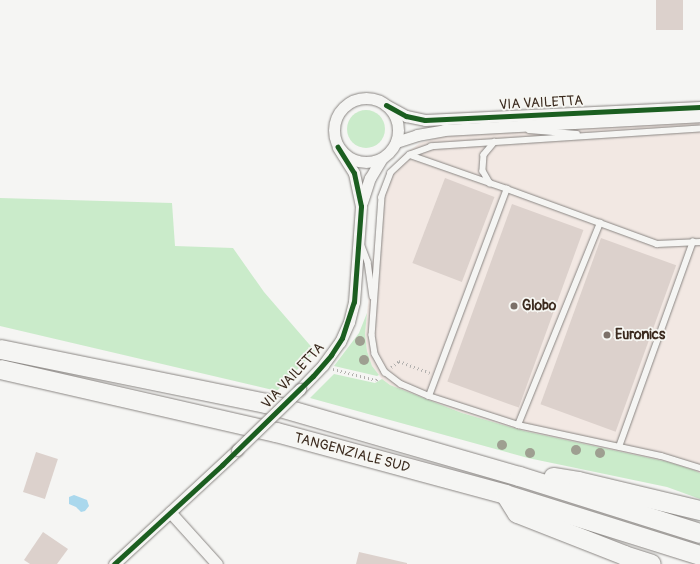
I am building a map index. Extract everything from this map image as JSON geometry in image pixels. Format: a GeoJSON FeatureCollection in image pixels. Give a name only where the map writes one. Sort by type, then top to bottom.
{"type":"FeatureCollection","features":[{"type":"Feature","properties":{"kind":"highway","name":"TANGENZIALE SUD"},"geometry":{"type":"LineString","coordinates":[[0,349],[266,403],[519,476],[700,533]]}},
{"type":"Feature","properties":{"kind":"highway","name":"TANGENZIALE SUD"},"geometry":{"type":"LineString","coordinates":[[0,369],[276,432],[505,494],[700,555]]}},
{"type":"Feature","properties":{"kind":"highway"},"geometry":{"type":"LineString","coordinates":[[519,476],[547,476],[571,480],[700,510]]}},
{"type":"Feature","properties":{"kind":"highway"},"geometry":{"type":"LineString","coordinates":[[505,494],[517,513],[624,555],[652,564]]}},
{"type":"Feature","properties":{"kind":"street"},"geometry":{"type":"LineString","coordinates":[[365,98],[376,99],[386,105],[393,112],[397,122],[398,132],[396,142],[390,151],[382,158],[372,162],[358,161],[344,154],[338,147],[334,136],[334,125],[338,114],[345,106],[354,100],[365,98]]}},
{"type":"Feature","properties":{"kind":"street","name":"VIA VAILETTA"},"geometry":{"type":"LineString","coordinates":[[386,105],[406,116],[425,120],[700,107]]}},
{"type":"Feature","properties":{"kind":"street","name":"VIA VAILETTA"},"geometry":{"type":"LineString","coordinates":[[396,142],[437,131],[700,116]]}},
{"type":"Feature","properties":{"kind":"street","name":"VIA VAILETTA"},"geometry":{"type":"LineString","coordinates":[[114,564],[237,450],[300,388],[332,355],[346,329],[354,302],[360,206],[354,173],[338,147]]}},
{"type":"Feature","properties":{"kind":"street","name":"VIA VAILETTA"},"geometry":{"type":"LineString","coordinates":[[360,206],[370,178],[382,158]]}},
{"type":"Feature","properties":{"kind":"street"},"geometry":{"type":"LineString","coordinates":[[170,512],[217,564]]}},
{"type":"Feature","properties":{"kind":"lane"},"geometry":{"type":"LineString","coordinates":[[497,127],[606,137]]}},
{"type":"Feature","properties":{"kind":"lane"},"geometry":{"type":"LineString","coordinates":[[700,129],[606,137],[496,142],[432,147],[410,155],[391,173],[382,197],[373,340],[375,354],[381,366],[395,381],[429,396],[518,425],[672,459],[700,468]]}},
{"type":"Feature","properties":{"kind":"lane"},"geometry":{"type":"LineString","coordinates":[[490,183],[483,171],[482,160],[487,150],[496,142]]}},
{"type":"Feature","properties":{"kind":"lane"},"geometry":{"type":"LineString","coordinates":[[410,155],[657,244],[700,242]]}},
{"type":"Feature","properties":{"kind":"lane"},"geometry":{"type":"LineString","coordinates":[[429,396],[507,189]]}},
{"type":"Feature","properties":{"kind":"lane"},"geometry":{"type":"LineString","coordinates":[[518,425],[600,223]]}},
{"type":"Feature","properties":{"kind":"lane"},"geometry":{"type":"LineString","coordinates":[[358,238],[368,262],[375,311]]}},
{"type":"Feature","properties":{"kind":"lane"},"geometry":{"type":"LineString","coordinates":[[620,447],[693,242]]}},
{"type":"Feature","properties":{"kind":"shaded area"},"geometry":{"type":"Polygon","coordinates":[[[700,120],[700,473],[668,462],[524,431],[462,413],[390,385],[382,379],[372,366],[367,351],[365,334],[381,188],[392,167],[403,155],[420,143],[442,136],[700,120]]]}},
{"type":"Feature","properties":{"kind":"green space"},"geometry":{"type":"Polygon","coordinates":[[[362,110],[370,110],[380,115],[384,122],[384,136],[380,143],[370,148],[362,148],[352,143],[350,140],[347,133],[347,125],[352,115],[355,113],[362,110]]]}},
{"type":"Feature","properties":{"kind":"green space"},"geometry":{"type":"Polygon","coordinates":[[[0,198],[172,203],[175,246],[233,248],[264,292],[315,351],[277,391],[0,326],[0,198]]]}},
{"type":"Feature","properties":{"kind":"green space"},"geometry":{"type":"Polygon","coordinates":[[[367,313],[365,334],[367,351],[372,366],[379,375],[377,376],[334,366],[359,333],[367,313]]]}},
{"type":"Feature","properties":{"kind":"green space"},"geometry":{"type":"Polygon","coordinates":[[[334,374],[375,383],[382,379],[390,385],[462,413],[524,431],[668,462],[693,470],[700,473],[700,499],[667,487],[528,458],[310,398],[334,374]]]}},
{"type":"Feature","properties":{"kind":"water"},"geometry":{"type":"Polygon","coordinates":[[[74,495],[87,500],[89,506],[85,511],[81,512],[76,507],[69,504],[69,497],[74,495]]]}},
{"type":"Feature","properties":{"kind":"building"},"geometry":{"type":"Polygon","coordinates":[[[656,0],[683,0],[683,30],[656,30],[656,0]]]}},
{"type":"Feature","properties":{"kind":"building"},"geometry":{"type":"Polygon","coordinates":[[[445,178],[494,197],[462,282],[412,263],[445,178]]]}},
{"type":"Feature","properties":{"kind":"building"},"geometry":{"type":"Polygon","coordinates":[[[512,204],[583,230],[519,408],[447,382],[512,204]]]}},
{"type":"Feature","properties":{"kind":"building"},"geometry":{"type":"Polygon","coordinates":[[[601,238],[676,265],[616,432],[540,404],[601,238]]]}},
{"type":"Feature","properties":{"kind":"building"},"geometry":{"type":"Polygon","coordinates":[[[36,452],[58,459],[45,499],[23,492],[36,452]]]}},
{"type":"Feature","properties":{"kind":"building"},"geometry":{"type":"Polygon","coordinates":[[[43,532],[68,549],[57,564],[30,564],[24,560],[43,532]]]}},
{"type":"Feature","properties":{"kind":"building"},"geometry":{"type":"Polygon","coordinates":[[[359,552],[407,563],[407,564],[356,564],[359,552]]]}},
{"type":"Feature","properties":{"kind":"cycle path"},"geometry":{"type":"LineString","coordinates":[[386,105],[406,116],[425,120],[700,107]]}},
{"type":"Feature","properties":{"kind":"cycle path"},"geometry":{"type":"LineString","coordinates":[[114,564],[222,465],[313,376],[331,355],[342,338],[354,302],[361,206],[354,173],[338,147]]}},
{"type":"Feature","properties":{"kind":"place","name":"Globo"},"geometry":{"type":"Point","coordinates":[514,306]}},
{"type":"Feature","properties":{"kind":"place","name":"Euronics"},"geometry":{"type":"Point","coordinates":[607,335]}}]}
